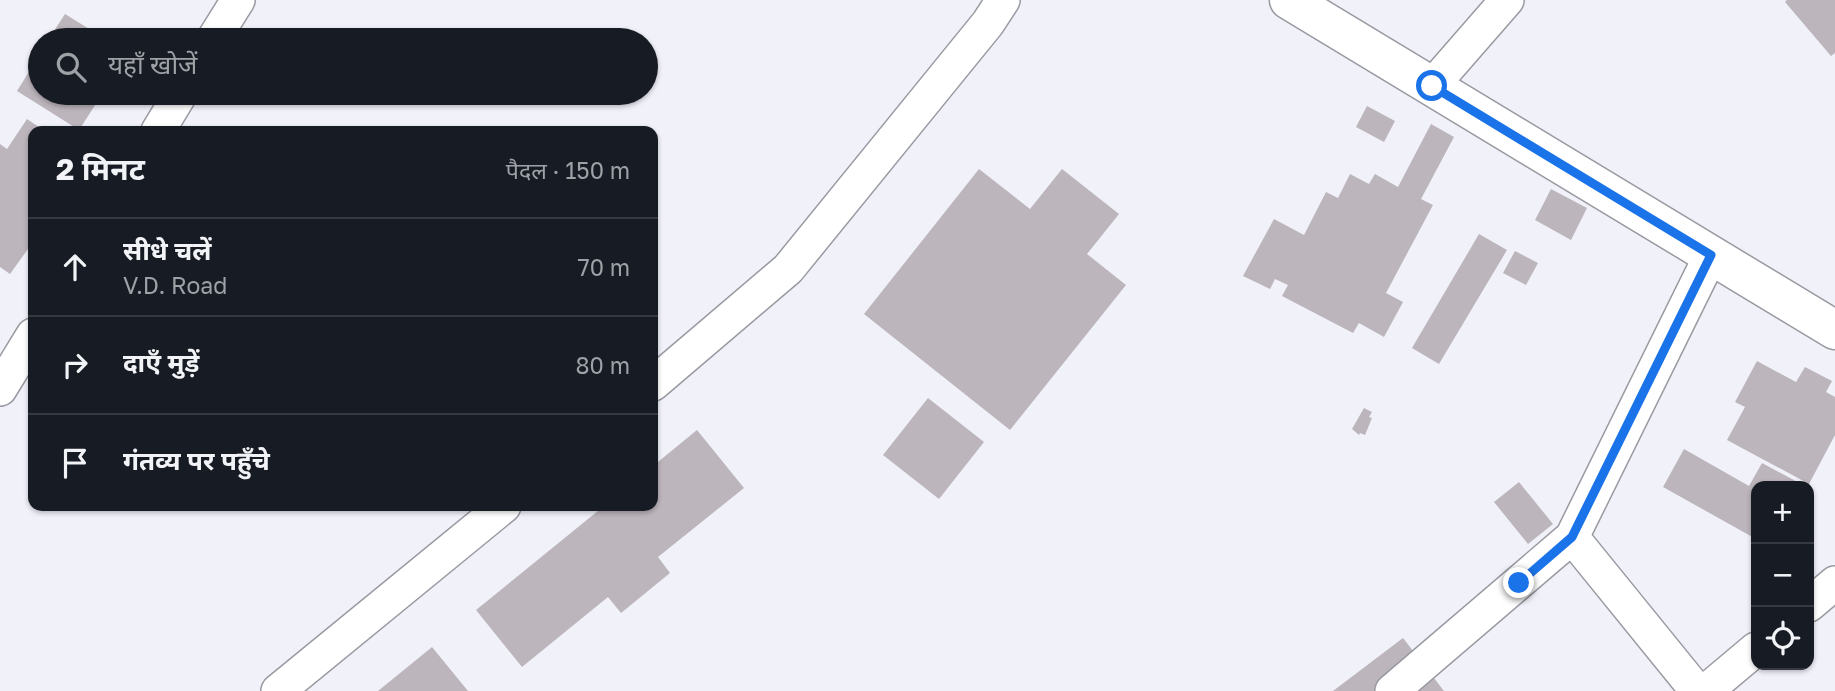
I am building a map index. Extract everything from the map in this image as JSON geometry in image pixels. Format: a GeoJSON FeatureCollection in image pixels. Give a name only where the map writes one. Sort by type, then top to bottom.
{"type":"FeatureCollection","features":[{"type":"Feature","properties":{"kind":"street"},"geometry":{"type":"LineString","coordinates":[[220,28],[238,0]]}},
{"type":"Feature","properties":{"kind":"street"},"geometry":{"type":"LineString","coordinates":[[658,380],[788,269],[988,23],[1003,0]]}},
{"type":"Feature","properties":{"kind":"street"},"geometry":{"type":"LineString","coordinates":[[1289,0],[1835,330]]}},
{"type":"Feature","properties":{"kind":"street"},"geometry":{"type":"LineString","coordinates":[[1432,86],[1507,0]]}},
{"type":"Feature","properties":{"kind":"street"},"geometry":{"type":"LineString","coordinates":[[161,126],[174,105]]}},
{"type":"Feature","properties":{"kind":"street"},"geometry":{"type":"LineString","coordinates":[[1392,691],[1572,537],[1711,255]]}},
{"type":"Feature","properties":{"kind":"street"},"geometry":{"type":"LineString","coordinates":[[0,389],[28,343]]}},
{"type":"Feature","properties":{"kind":"street"},"geometry":{"type":"LineString","coordinates":[[278,691],[499,511]]}},
{"type":"Feature","properties":{"kind":"street"},"geometry":{"type":"LineString","coordinates":[[1572,537],[1697,691]]}},
{"type":"Feature","properties":{"kind":"street"},"geometry":{"type":"LineString","coordinates":[[1814,602],[1835,583]]}},
{"type":"Feature","properties":{"kind":"street"},"geometry":{"type":"LineString","coordinates":[[1706,691],[1751,653]]}},
{"type":"Feature","properties":{"kind":"building"},"geometry":{"type":"Polygon","coordinates":[[[1835,0],[1835,53],[1831,56],[1785,2],[1835,0]]]}},
{"type":"Feature","properties":{"kind":"building"},"geometry":{"type":"Polygon","coordinates":[[[65,14],[88,28],[56,28],[65,14]]]}},
{"type":"Feature","properties":{"kind":"building"},"geometry":{"type":"Polygon","coordinates":[[[28,73],[28,98],[17,91],[28,73]]]}},
{"type":"Feature","properties":{"kind":"building"},"geometry":{"type":"Polygon","coordinates":[[[39,105],[95,105],[82,126],[73,126],[39,105]]]}},
{"type":"Feature","properties":{"kind":"building"},"geometry":{"type":"Polygon","coordinates":[[[1367,106],[1395,121],[1384,142],[1356,127],[1367,106]]]}},
{"type":"Feature","properties":{"kind":"building"},"geometry":{"type":"Polygon","coordinates":[[[27,119],[38,126],[28,126],[28,249],[10,274],[0,267],[0,144],[7,149],[27,119]]]}},
{"type":"Feature","properties":{"kind":"building"},"geometry":{"type":"Polygon","coordinates":[[[1431,124],[1454,137],[1421,199],[1433,205],[1386,293],[1403,302],[1384,337],[1359,323],[1353,333],[1282,296],[1288,285],[1275,279],[1270,289],[1243,276],[1274,219],[1304,235],[1326,192],[1338,198],[1350,174],[1369,184],[1375,174],[1398,187],[1431,124]]]}},
{"type":"Feature","properties":{"kind":"building"},"geometry":{"type":"Polygon","coordinates":[[[979,169],[1030,209],[1062,169],[1119,214],[1087,254],[1126,285],[1010,430],[864,314],[979,169]]]}},
{"type":"Feature","properties":{"kind":"building"},"geometry":{"type":"Polygon","coordinates":[[[1551,189],[1587,208],[1571,240],[1535,220],[1551,189]]]}},
{"type":"Feature","properties":{"kind":"building"},"geometry":{"type":"Polygon","coordinates":[[[1479,234],[1507,250],[1439,364],[1412,348],[1479,234]]]}},
{"type":"Feature","properties":{"kind":"building"},"geometry":{"type":"Polygon","coordinates":[[[1515,251],[1538,263],[1526,285],[1503,273],[1515,251]]]}},
{"type":"Feature","properties":{"kind":"building"},"geometry":{"type":"Polygon","coordinates":[[[1757,361],[1796,382],[1805,367],[1832,381],[1826,392],[1835,397],[1835,435],[1811,481],[1803,481],[1727,440],[1745,407],[1735,402],[1757,361]]]}},
{"type":"Feature","properties":{"kind":"building"},"geometry":{"type":"Polygon","coordinates":[[[928,398],[984,442],[939,499],[883,455],[928,398]]]}},
{"type":"Feature","properties":{"kind":"building"},"geometry":{"type":"Polygon","coordinates":[[[1364,408],[1372,412],[1369,417],[1372,418],[1365,435],[1359,435],[1352,429],[1364,408]]]}},
{"type":"Feature","properties":{"kind":"building"},"geometry":{"type":"Polygon","coordinates":[[[697,430],[744,488],[658,557],[670,573],[621,613],[608,597],[522,667],[476,610],[598,511],[658,511],[658,462],[697,430]]]}},
{"type":"Feature","properties":{"kind":"building"},"geometry":{"type":"Polygon","coordinates":[[[1684,449],[1749,486],[1751,482],[1751,536],[1663,487],[1684,449]]]}},
{"type":"Feature","properties":{"kind":"building"},"geometry":{"type":"Polygon","coordinates":[[[1762,463],[1796,481],[1752,481],[1762,463]]]}},
{"type":"Feature","properties":{"kind":"building"},"geometry":{"type":"Polygon","coordinates":[[[1519,482],[1553,524],[1528,544],[1494,502],[1519,482]]]}},
{"type":"Feature","properties":{"kind":"building"},"geometry":{"type":"Polygon","coordinates":[[[1403,638],[1444,691],[1333,691],[1403,638]]]}},
{"type":"Feature","properties":{"kind":"building"},"geometry":{"type":"Polygon","coordinates":[[[432,647],[468,691],[378,691],[432,647]]]}},
{"type":"Feature","properties":{"kind":"route"},"geometry":{"type":"LineString","coordinates":[[1432,86],[1711,255],[1572,537],[1519,583]]}}]}
